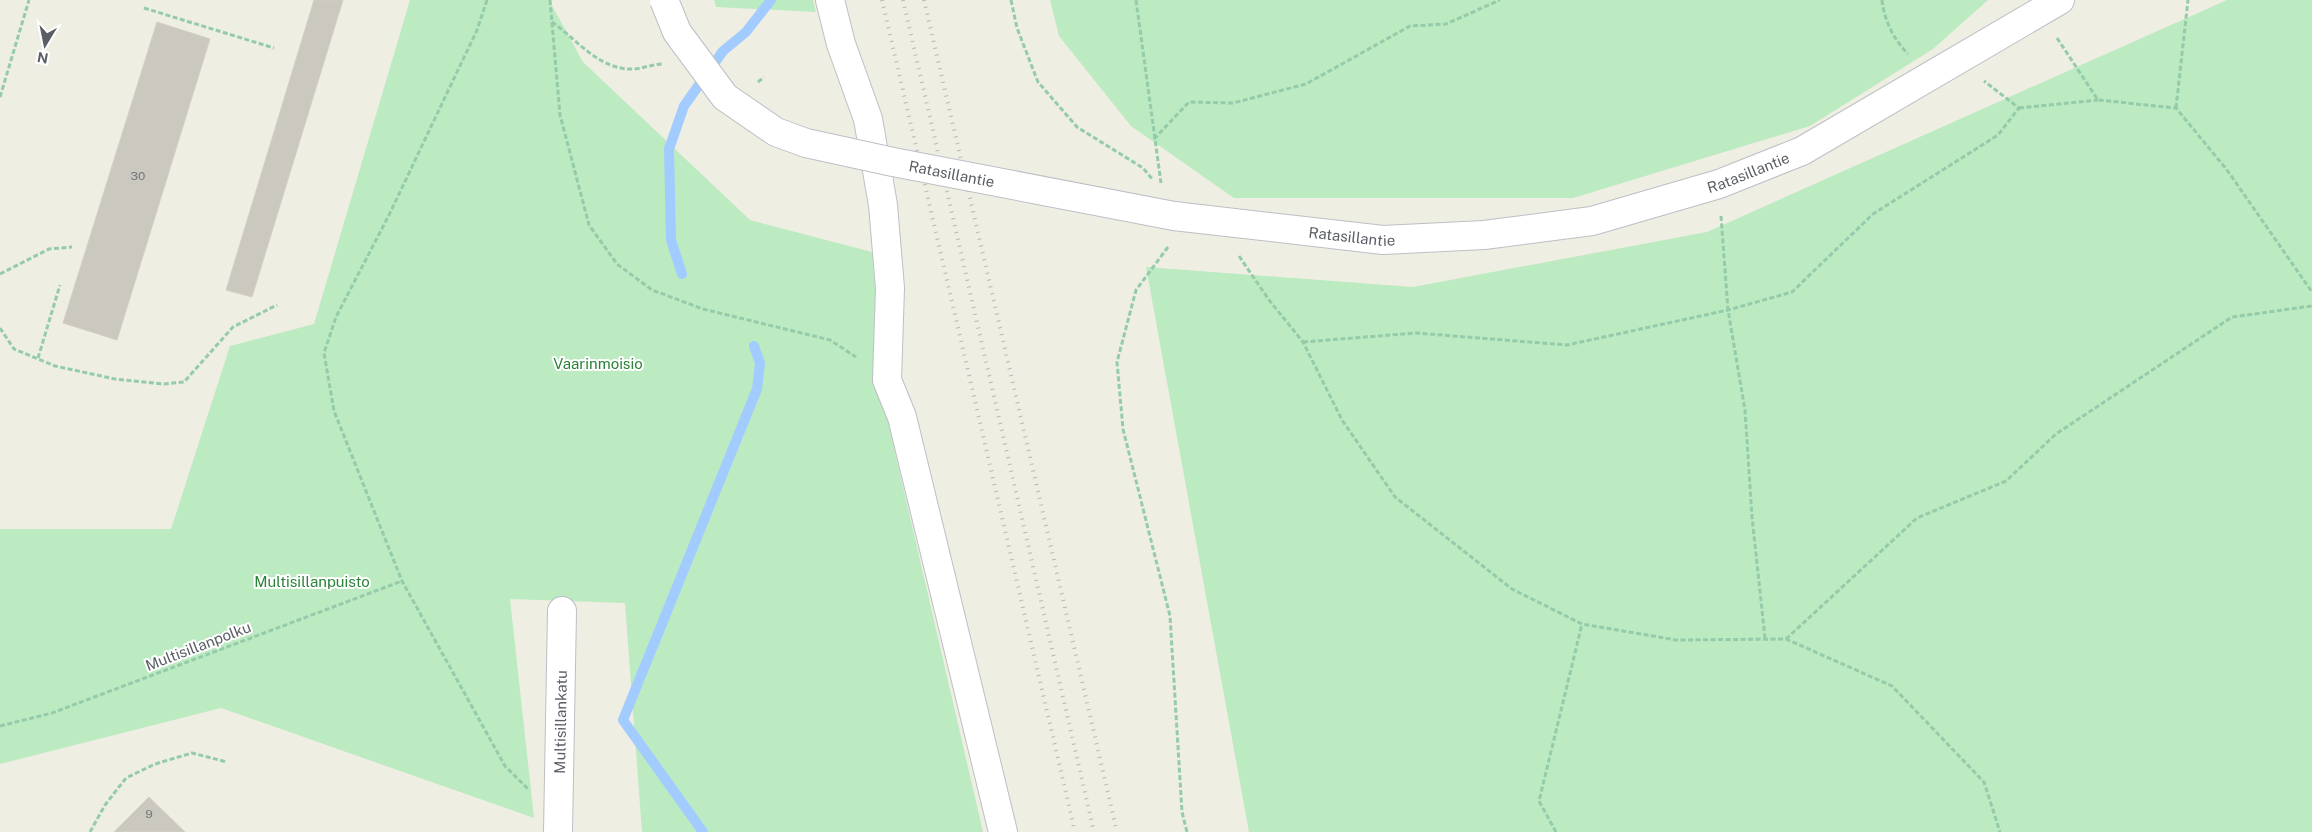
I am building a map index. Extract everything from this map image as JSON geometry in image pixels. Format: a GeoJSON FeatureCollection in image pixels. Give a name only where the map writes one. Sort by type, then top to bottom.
{"type":"FeatureCollection","features":[{"type":"Feature","properties":{"kind":"street","name":"Ratasillantie"},"geometry":{"type":"LineString","coordinates":[[664,0],[677,32],[724,97],[776,132],[806,143],[883,160],[1174,216],[1383,240],[1484,236],[1592,221],[1719,184],[1802,151],[2050,6]]}},
{"type":"Feature","properties":{"kind":"street"},"geometry":{"type":"LineString","coordinates":[[830,0],[841,44],[868,119],[883,205],[890,288],[887,380],[902,417],[1004,832]]}},
{"type":"Feature","properties":{"kind":"street","name":"Multisillankatu"},"geometry":{"type":"LineString","coordinates":[[558,826],[562,611]]}},
{"type":"Feature","properties":{"kind":"path"},"geometry":{"type":"LineString","coordinates":[[0,98],[29,0]]}},
{"type":"Feature","properties":{"kind":"path"},"geometry":{"type":"LineString","coordinates":[[487,0],[477,30],[394,206],[336,317],[324,353],[334,411],[402,582],[505,766],[558,826]]}},
{"type":"Feature","properties":{"kind":"path"},"geometry":{"type":"LineString","coordinates":[[550,0],[560,114],[589,225],[618,264],[652,290],[703,310],[830,340],[887,380]]}},
{"type":"Feature","properties":{"kind":"path"},"geometry":{"type":"LineString","coordinates":[[1011,0],[1017,28],[1038,82],[1077,128],[1143,168],[1162,191],[1136,0]]}},
{"type":"Feature","properties":{"kind":"path"},"geometry":{"type":"LineString","coordinates":[[1154,139],[1189,102],[1233,103],[1306,84],[1410,26],[1446,24],[1500,0]]}},
{"type":"Feature","properties":{"kind":"path"},"geometry":{"type":"LineString","coordinates":[[1882,0],[1883,9],[1896,42],[1920,66],[1950,64],[2019,108],[2098,100],[2176,108],[2227,170],[2312,292]]}},
{"type":"Feature","properties":{"kind":"path"},"geometry":{"type":"LineString","coordinates":[[2176,108],[2188,0]]}},
{"type":"Feature","properties":{"kind":"path"},"geometry":{"type":"LineString","coordinates":[[2050,6],[2098,100]]}},
{"type":"Feature","properties":{"kind":"path"},"geometry":{"type":"LineString","coordinates":[[144,8],[274,48]]}},
{"type":"Feature","properties":{"kind":"path"},"geometry":{"type":"LineString","coordinates":[[552,22],[574,38],[596,58],[611,64],[626,69],[645,68],[660,64],[670,65]]}},
{"type":"Feature","properties":{"kind":"path"},"geometry":{"type":"LineString","coordinates":[[751,86],[764,77]]}},
{"type":"Feature","properties":{"kind":"path"},"geometry":{"type":"LineString","coordinates":[[1303,342],[1416,333],[1567,345],[1728,310],[1792,292],[1872,214],[1998,136],[2019,108]]}},
{"type":"Feature","properties":{"kind":"path"},"geometry":{"type":"LineString","coordinates":[[1719,184],[1728,310],[1745,410],[1752,517],[1765,638]]}},
{"type":"Feature","properties":{"kind":"path"},"geometry":{"type":"LineString","coordinates":[[1174,216],[1171,244],[1136,290],[1117,362],[1123,429],[1170,616],[1182,812],[1187,832]]}},
{"type":"Feature","properties":{"kind":"path"},"geometry":{"type":"LineString","coordinates":[[1216,222],[1269,300],[1303,342],[1342,420],[1395,497],[1512,589],[1582,624],[1676,640],[1786,639],[1892,686],[1984,782],[2000,832]]}},
{"type":"Feature","properties":{"kind":"path"},"geometry":{"type":"LineString","coordinates":[[0,274],[49,249],[72,247]]}},
{"type":"Feature","properties":{"kind":"path"},"geometry":{"type":"LineString","coordinates":[[38,358],[60,285]]}},
{"type":"Feature","properties":{"kind":"path"},"geometry":{"type":"LineString","coordinates":[[0,328],[14,349],[54,366],[115,380],[164,384],[184,382],[234,327],[277,305]]}},
{"type":"Feature","properties":{"kind":"path"},"geometry":{"type":"LineString","coordinates":[[1786,639],[1917,518],[2006,481],[2056,434],[2232,318],[2312,306]]}},
{"type":"Feature","properties":{"kind":"path","name":"Multisillanpolku"},"geometry":{"type":"LineString","coordinates":[[0,726],[52,713],[402,582]]}},
{"type":"Feature","properties":{"kind":"path"},"geometry":{"type":"LineString","coordinates":[[1556,832],[1539,801],[1582,624]]}},
{"type":"Feature","properties":{"kind":"path"},"geometry":{"type":"LineString","coordinates":[[92,831],[105,806],[126,778],[155,764],[192,753],[227,762]]}},
{"type":"Feature","properties":{"kind":"green space"},"geometry":{"type":"Polygon","coordinates":[[[410,0],[549,0],[583,62],[750,220],[872,252],[885,409],[983,832],[642,832],[625,603],[510,599],[534,818],[221,708],[0,764],[0,529],[171,529],[230,346],[314,324],[410,0]]]}},
{"type":"Feature","properties":{"kind":"green space"},"geometry":{"type":"Polygon","coordinates":[[[714,0],[813,0],[816,12],[716,7],[714,0]]]}},
{"type":"Feature","properties":{"kind":"green space"},"geometry":{"type":"Polygon","coordinates":[[[1050,0],[1988,0],[1933,49],[1810,126],[1573,198],[1234,198],[1131,126],[1059,36],[1050,0]]]}},
{"type":"Feature","properties":{"kind":"green space"},"geometry":{"type":"Polygon","coordinates":[[[2227,0],[2312,0],[2312,832],[1249,832],[1146,267],[1413,287],[1707,232],[2227,0]]]}},
{"type":"Feature","properties":{"kind":"building"},"geometry":{"type":"Polygon","coordinates":[[[314,0],[343,0],[252,297],[226,290],[314,0]]]}},
{"type":"Feature","properties":{"kind":"building"},"geometry":{"type":"Polygon","coordinates":[[[157,22],[210,39],[117,340],[63,323],[157,22]]]}},
{"type":"Feature","properties":{"kind":"building"},"geometry":{"type":"Polygon","coordinates":[[[149,797],[185,832],[114,832],[149,797]]]}},
{"type":"Feature","properties":{"kind":"waterway"},"geometry":{"type":"LineString","coordinates":[[682,274],[671,240],[669,149],[684,106],[723,51],[746,32],[771,0]]}},
{"type":"Feature","properties":{"kind":"waterway"},"geometry":{"type":"LineString","coordinates":[[703,832],[623,720],[757,389],[760,363],[754,346]]}},
{"type":"Feature","properties":{"kind":"railway"},"geometry":{"type":"LineString","coordinates":[[882,0],[1075,832]]}},
{"type":"Feature","properties":{"kind":"railway"},"geometry":{"type":"LineString","coordinates":[[903,0],[1094,832]]}},
{"type":"Feature","properties":{"kind":"railway"},"geometry":{"type":"LineString","coordinates":[[924,0],[1117,832]]}},
{"type":"Feature","properties":{"kind":"park label","name":"Vaarinmoisio"},"geometry":{"type":"Point","coordinates":[598,363]}},
{"type":"Feature","properties":{"kind":"park label","name":"Multisillanpuisto"},"geometry":{"type":"Point","coordinates":[312,581]}}]}
